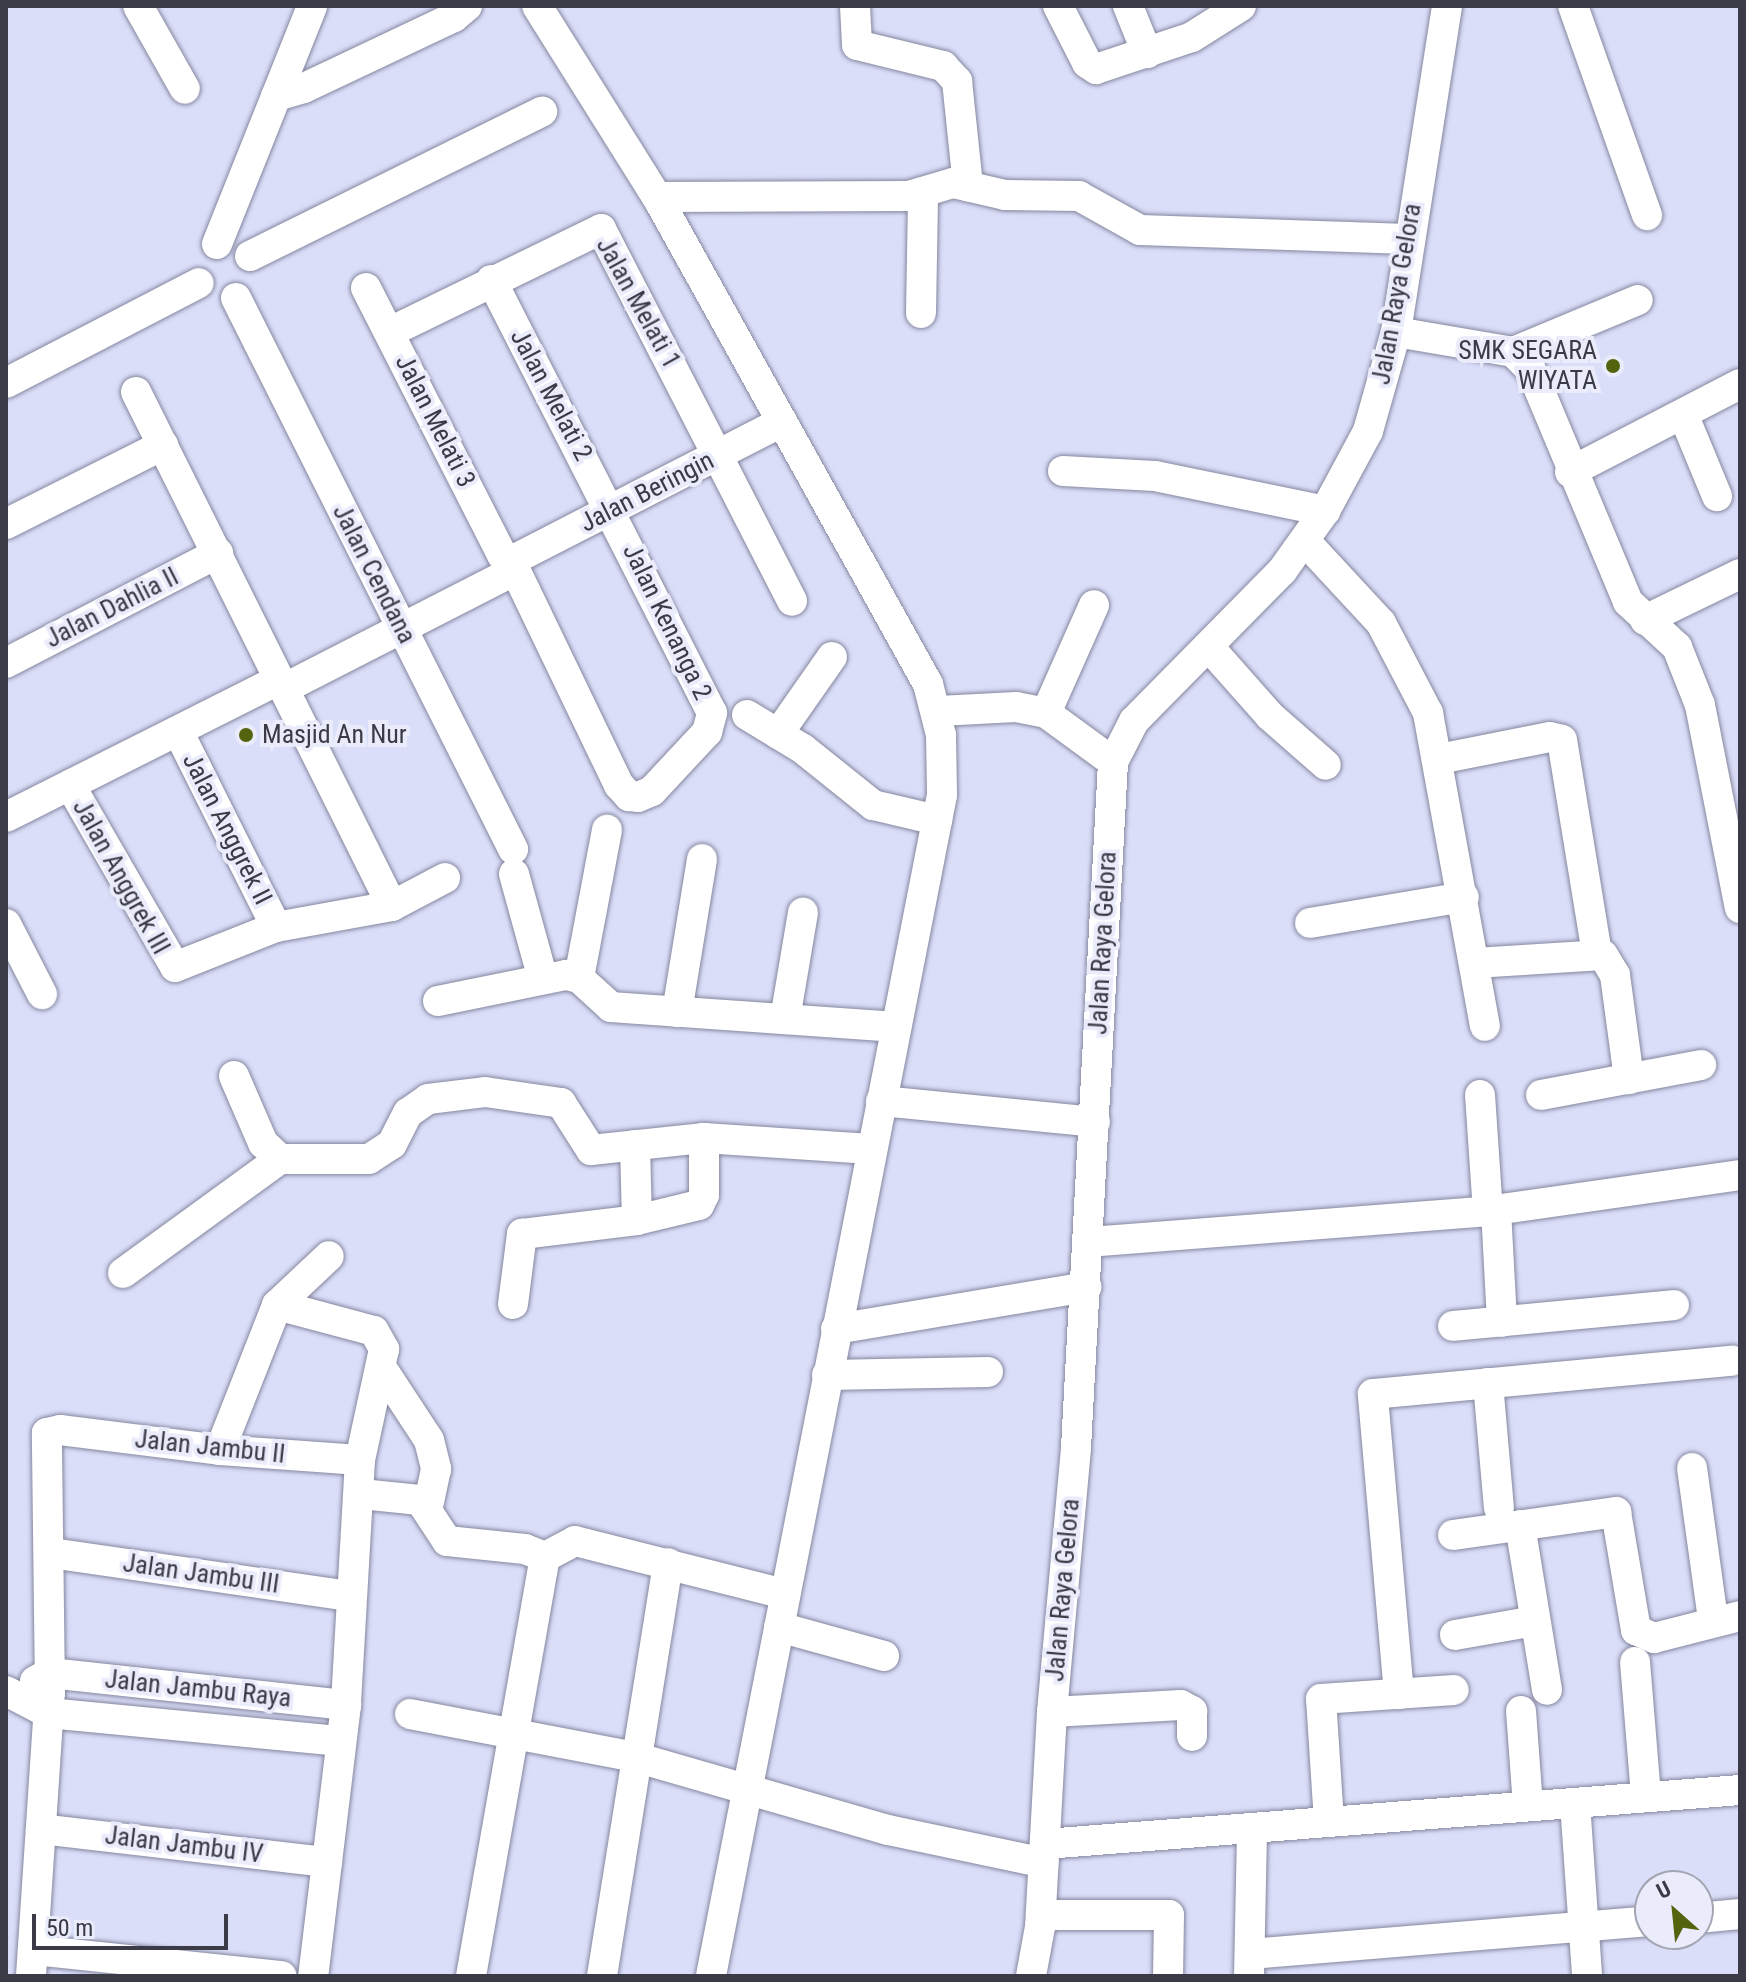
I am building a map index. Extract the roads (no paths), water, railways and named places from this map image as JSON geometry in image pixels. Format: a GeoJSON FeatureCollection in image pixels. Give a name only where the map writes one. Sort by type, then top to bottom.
{"type":"FeatureCollection","features":[{"type":"Feature","properties":{"kind":"street"},"geometry":{"type":"LineString","coordinates":[[138,6],[185,89]]}},
{"type":"Feature","properties":{"kind":"street"},"geometry":{"type":"LineString","coordinates":[[154,38],[168,6]]}},
{"type":"Feature","properties":{"kind":"street"},"geometry":{"type":"LineString","coordinates":[[217,244],[236,244],[250,256],[253,281],[236,298],[214,298],[199,283],[201,255],[217,244],[312,6]]}},
{"type":"Feature","properties":{"kind":"street"},"geometry":{"type":"LineString","coordinates":[[276,96],[318,82],[454,17],[467,6]]}},
{"type":"Feature","properties":{"kind":"street"},"geometry":{"type":"LineString","coordinates":[[537,6],[657,197],[939,711],[944,769],[937,820],[745,1789],[711,1976]]}},
{"type":"Feature","properties":{"kind":"street"},"geometry":{"type":"LineString","coordinates":[[855,6],[857,45],[943,66],[957,81],[968,186]]}},
{"type":"Feature","properties":{"kind":"street"},"geometry":{"type":"LineString","coordinates":[[1058,6],[1092,68],[1192,37],[1241,6]]}},
{"type":"Feature","properties":{"kind":"street"},"geometry":{"type":"LineString","coordinates":[[1128,6],[1147,53]]}},
{"type":"Feature","properties":{"kind":"street","name":"Jalan Raya Gelora"},"geometry":{"type":"LineString","coordinates":[[1031,1976],[1041,1915],[1052,1712],[1087,1287],[1113,762],[1134,721],[1209,647],[1305,541],[1325,511],[1368,431],[1396,332],[1408,239],[1447,6]]}},
{"type":"Feature","properties":{"kind":"street"},"geometry":{"type":"LineString","coordinates":[[1573,6],[1647,215]]}},
{"type":"Feature","properties":{"kind":"street"},"geometry":{"type":"LineString","coordinates":[[250,256],[542,112]]}},
{"type":"Feature","properties":{"kind":"street"},"geometry":{"type":"LineString","coordinates":[[657,197],[923,193],[953,183],[1005,195],[1079,196],[1140,230],[1408,239]]}},
{"type":"Feature","properties":{"kind":"street"},"geometry":{"type":"LineString","coordinates":[[921,313],[923,193]]}},
{"type":"Feature","properties":{"kind":"street","name":"Jalan Melati 1"},"geometry":{"type":"LineString","coordinates":[[390,332],[491,280],[601,229],[719,455]]}},
{"type":"Feature","properties":{"kind":"street","name":"Jalan Melati 2"},"geometry":{"type":"LineString","coordinates":[[491,280],[612,510]]}},
{"type":"Feature","properties":{"kind":"street"},"geometry":{"type":"LineString","coordinates":[[6,383],[199,283]]}},
{"type":"Feature","properties":{"kind":"street","name":"Jalan Melati 3"},"geometry":{"type":"LineString","coordinates":[[366,288],[619,785],[634,797]]}},
{"type":"Feature","properties":{"kind":"street","name":"Jalan Cendana"},"geometry":{"type":"LineString","coordinates":[[236,298],[513,861],[543,979]]}},
{"type":"Feature","properties":{"kind":"street"},"geometry":{"type":"LineString","coordinates":[[1396,332],[1513,352],[1638,300]]}},
{"type":"Feature","properties":{"kind":"street"},"geometry":{"type":"LineString","coordinates":[[1513,352],[1531,370],[1570,472],[1628,602],[1677,647],[1700,705],[1740,908]]}},
{"type":"Feature","properties":{"kind":"street"},"geometry":{"type":"LineString","coordinates":[[1570,472],[1740,384]]}},
{"type":"Feature","properties":{"kind":"street"},"geometry":{"type":"LineString","coordinates":[[136,392],[392,906]]}},
{"type":"Feature","properties":{"kind":"street"},"geometry":{"type":"LineString","coordinates":[[1683,414],[1717,496]]}},
{"type":"Feature","properties":{"kind":"street","name":"Jalan Beringin"},"geometry":{"type":"LineString","coordinates":[[6,817],[782,422]]}},
{"type":"Feature","properties":{"kind":"street"},"geometry":{"type":"LineString","coordinates":[[6,524],[163,445]]}},
{"type":"Feature","properties":{"kind":"street"},"geometry":{"type":"LineString","coordinates":[[719,455],[792,601]]}},
{"type":"Feature","properties":{"kind":"street"},"geometry":{"type":"LineString","coordinates":[[1063,471],[1155,476],[1325,511]]}},
{"type":"Feature","properties":{"kind":"street","name":"Jalan Kenanga 2"},"geometry":{"type":"LineString","coordinates":[[612,510],[712,713],[707,732],[671,771],[652,791],[634,797]]}},
{"type":"Feature","properties":{"kind":"street"},"geometry":{"type":"LineString","coordinates":[[1305,541],[1381,623],[1428,713],[1439,759],[1485,1026]]}},
{"type":"Feature","properties":{"kind":"street","name":"Jalan Dahlia II"},"geometry":{"type":"LineString","coordinates":[[6,663],[218,553]]}},
{"type":"Feature","properties":{"kind":"street"},"geometry":{"type":"LineString","coordinates":[[1645,620],[1740,574]]}},
{"type":"Feature","properties":{"kind":"street"},"geometry":{"type":"LineString","coordinates":[[1046,713],[1094,605]]}},
{"type":"Feature","properties":{"kind":"street"},"geometry":{"type":"LineString","coordinates":[[1209,647],[1270,716],[1326,765]]}},
{"type":"Feature","properties":{"kind":"street"},"geometry":{"type":"LineString","coordinates":[[778,734],[832,657]]}},
{"type":"Feature","properties":{"kind":"street"},"geometry":{"type":"LineString","coordinates":[[939,711],[1016,707],[1046,713],[1113,762]]}},
{"type":"Feature","properties":{"kind":"street"},"geometry":{"type":"LineString","coordinates":[[747,715],[778,734],[873,805],[937,820]]}},
{"type":"Feature","properties":{"kind":"street","name":"Jalan Anggrek II"},"geometry":{"type":"LineString","coordinates":[[178,731],[276,927]]}},
{"type":"Feature","properties":{"kind":"street"},"geometry":{"type":"LineString","coordinates":[[1439,759],[1550,737],[1564,742],[1597,953],[1615,975],[1629,1079]]}},
{"type":"Feature","properties":{"kind":"street","name":"Jalan Anggrek III"},"geometry":{"type":"LineString","coordinates":[[70,785],[175,967],[276,927],[392,906],[445,878]]}},
{"type":"Feature","properties":{"kind":"street"},"geometry":{"type":"LineString","coordinates":[[579,978],[607,830]]}},
{"type":"Feature","properties":{"kind":"street"},"geometry":{"type":"LineString","coordinates":[[677,1012],[702,859]]}},
{"type":"Feature","properties":{"kind":"street"},"geometry":{"type":"LineString","coordinates":[[1310,923],[1464,897]]}},
{"type":"Feature","properties":{"kind":"street"},"geometry":{"type":"LineString","coordinates":[[785,1019],[803,913]]}},
{"type":"Feature","properties":{"kind":"street"},"geometry":{"type":"LineString","coordinates":[[6,924],[42,994]]}},
{"type":"Feature","properties":{"kind":"street"},"geometry":{"type":"LineString","coordinates":[[1475,963],[1597,953]]}},
{"type":"Feature","properties":{"kind":"street"},"geometry":{"type":"LineString","coordinates":[[438,1001],[543,979],[579,978],[611,1007],[896,1027]]}},
{"type":"Feature","properties":{"kind":"street"},"geometry":{"type":"LineString","coordinates":[[1541,1095],[1701,1065]]}},
{"type":"Feature","properties":{"kind":"street"},"geometry":{"type":"LineString","coordinates":[[234,1076],[263,1143],[280,1159]]}},
{"type":"Feature","properties":{"kind":"street"},"geometry":{"type":"LineString","coordinates":[[123,1273],[280,1159],[369,1159],[392,1144],[408,1113],[428,1099],[485,1092],[561,1103],[588,1149],[704,1138],[871,1149]]}},
{"type":"Feature","properties":{"kind":"street"},"geometry":{"type":"LineString","coordinates":[[1480,1095],[1502,1322]]}},
{"type":"Feature","properties":{"kind":"street"},"geometry":{"type":"LineString","coordinates":[[881,1101],[1095,1122]]}},
{"type":"Feature","properties":{"kind":"street"},"geometry":{"type":"LineString","coordinates":[[513,1304],[522,1234],[637,1220],[702,1201],[704,1138]]}},
{"type":"Feature","properties":{"kind":"street"},"geometry":{"type":"LineString","coordinates":[[635,1145],[637,1220]]}},
{"type":"Feature","properties":{"kind":"street"},"geometry":{"type":"LineString","coordinates":[[1089,1242],[1492,1210],[1740,1175]]}},
{"type":"Feature","properties":{"kind":"street"},"geometry":{"type":"LineString","coordinates":[[220,1450],[277,1305],[329,1256]]}},
{"type":"Feature","properties":{"kind":"street"},"geometry":{"type":"LineString","coordinates":[[836,1329],[1087,1287]]}},
{"type":"Feature","properties":{"kind":"street"},"geometry":{"type":"LineString","coordinates":[[277,1305],[374,1331],[384,1349],[360,1460],[361,1494],[351,1596],[346,1705],[313,1976]]}},
{"type":"Feature","properties":{"kind":"street"},"geometry":{"type":"LineString","coordinates":[[1453,1326],[1674,1305]]}},
{"type":"Feature","properties":{"kind":"street"},"geometry":{"type":"LineString","coordinates":[[1399,1694],[1373,1394],[1732,1361]]}},
{"type":"Feature","properties":{"kind":"street"},"geometry":{"type":"LineString","coordinates":[[381,1367],[429,1440],[436,1469],[428,1507]]}},
{"type":"Feature","properties":{"kind":"street"},"geometry":{"type":"LineString","coordinates":[[827,1375],[988,1372]]}},
{"type":"Feature","properties":{"kind":"street"},"geometry":{"type":"LineString","coordinates":[[1488,1383],[1510,1517],[1535,1621],[1547,1690]]}},
{"type":"Feature","properties":{"kind":"street","name":"Jalan Jambu II"},"geometry":{"type":"LineString","coordinates":[[51,1553],[45,1437],[60,1430],[220,1450],[360,1460]]}},
{"type":"Feature","properties":{"kind":"street"},"geometry":{"type":"LineString","coordinates":[[1453,1535],[1510,1517],[1616,1512],[1636,1630],[1654,1638],[1726,1618],[1692,1468]]}},
{"type":"Feature","properties":{"kind":"street"},"geometry":{"type":"LineString","coordinates":[[361,1494],[420,1500],[428,1507],[447,1541],[525,1549],[545,1557],[575,1541],[785,1594]]}},
{"type":"Feature","properties":{"kind":"street"},"geometry":{"type":"LineString","coordinates":[[51,1553],[50,1673],[32,1963],[282,1976]]}},
{"type":"Feature","properties":{"kind":"street","name":"Jalan Jambu III"},"geometry":{"type":"LineString","coordinates":[[51,1553],[351,1596]]}},
{"type":"Feature","properties":{"kind":"street"},"geometry":{"type":"LineString","coordinates":[[471,1976],[545,1557]]}},
{"type":"Feature","properties":{"kind":"street"},"geometry":{"type":"LineString","coordinates":[[602,1976],[668,1563]]}},
{"type":"Feature","properties":{"kind":"street"},"geometry":{"type":"LineString","coordinates":[[1455,1635],[1535,1621]]}},
{"type":"Feature","properties":{"kind":"street"},"geometry":{"type":"LineString","coordinates":[[779,1627],[884,1656]]}},
{"type":"Feature","properties":{"kind":"street"},"geometry":{"type":"LineString","coordinates":[[1635,1662],[1646,1797]]}},
{"type":"Feature","properties":{"kind":"street"},"geometry":{"type":"LineString","coordinates":[[11,1691],[50,1673]]}},
{"type":"Feature","properties":{"kind":"street","name":"Jalan Jambu Raya"},"geometry":{"type":"LineString","coordinates":[[50,1673],[346,1705]]}},
{"type":"Feature","properties":{"kind":"street"},"geometry":{"type":"LineString","coordinates":[[1329,1822],[1321,1699],[1454,1690]]}},
{"type":"Feature","properties":{"kind":"street"},"geometry":{"type":"LineString","coordinates":[[11,1691],[48,1713]]}},
{"type":"Feature","properties":{"kind":"street"},"geometry":{"type":"LineString","coordinates":[[1052,1712],[1181,1705],[1192,1711],[1192,1736]]}},
{"type":"Feature","properties":{"kind":"street"},"geometry":{"type":"LineString","coordinates":[[1521,1711],[1528,1806]]}},
{"type":"Feature","properties":{"kind":"street","name":"Jalan Jambu Raya"},"geometry":{"type":"LineString","coordinates":[[48,1713],[341,1741]]}},
{"type":"Feature","properties":{"kind":"street"},"geometry":{"type":"LineString","coordinates":[[410,1714],[635,1757],[888,1830],[1044,1854],[1252,1828],[1740,1790]]}},
{"type":"Feature","properties":{"kind":"street"},"geometry":{"type":"LineString","coordinates":[[1575,1803],[1587,1976]]}},
{"type":"Feature","properties":{"kind":"street"},"geometry":{"type":"LineString","coordinates":[[1252,1828],[1250,1965],[1634,1922]]}},
{"type":"Feature","properties":{"kind":"street","name":"Jalan Jambu IV"},"geometry":{"type":"LineString","coordinates":[[41,1829],[327,1862]]}},
{"type":"Feature","properties":{"kind":"street"},"geometry":{"type":"LineString","coordinates":[[1714,1916],[1740,1914]]}},
{"type":"Feature","properties":{"kind":"street"},"geometry":{"type":"LineString","coordinates":[[1041,1915],[1169,1915],[1168,1976]]}},
{"type":"Feature","properties":{"kind":"place","name":"SMK SEGARA WIYATA"},"geometry":{"type":"Point","coordinates":[1613,366]}},
{"type":"Feature","properties":{"kind":"place","name":"Masjid An Nur"},"geometry":{"type":"Point","coordinates":[246,735]}}]}
